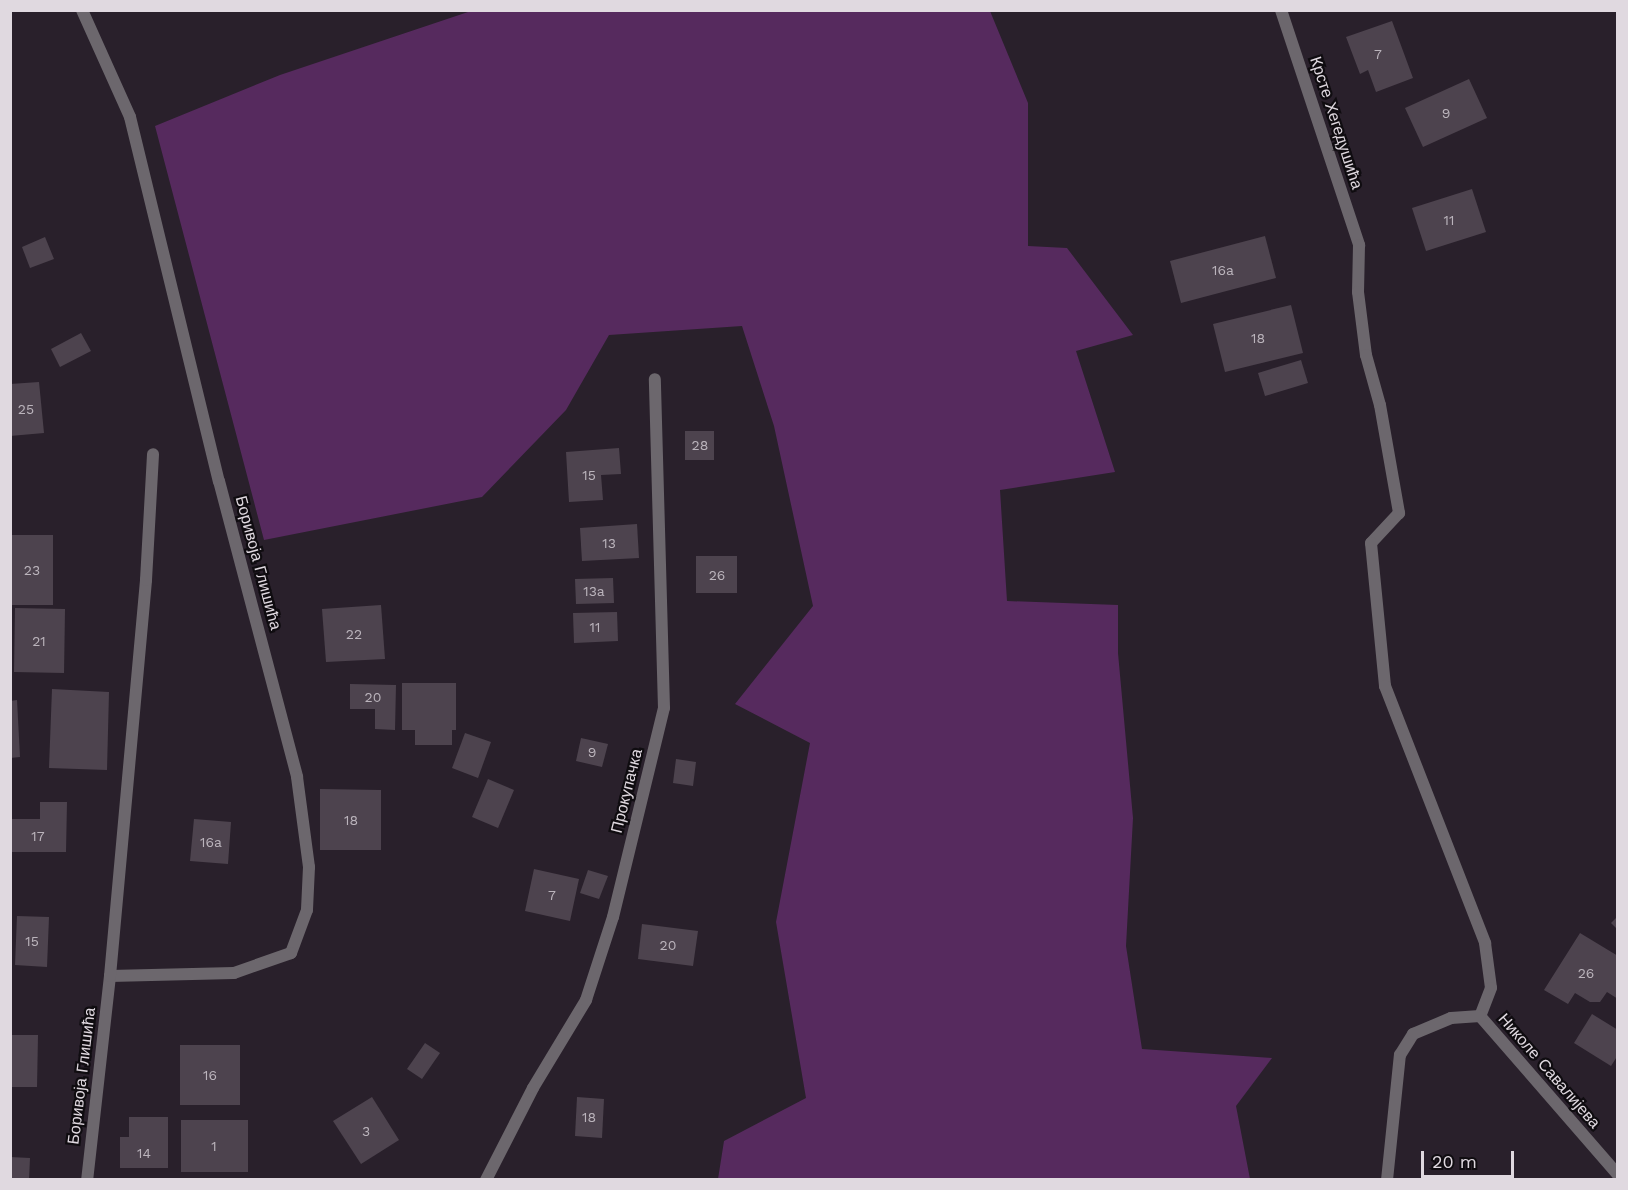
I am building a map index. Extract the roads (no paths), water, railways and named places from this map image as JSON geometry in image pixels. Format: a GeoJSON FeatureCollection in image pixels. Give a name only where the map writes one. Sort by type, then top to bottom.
{"type":"FeatureCollection","features":[{"type":"Feature","properties":{"kind":"street","name":"Боривоја Глишића"},"geometry":{"type":"LineString","coordinates":[[82,10],[130,117],[219,481],[297,777],[309,867],[307,910],[291,953],[234,973],[110,976]]}},
{"type":"Feature","properties":{"kind":"street","name":"Крсте Хегедушића"},"geometry":{"type":"LineString","coordinates":[[1281,10],[1359,245],[1358,292],[1366,355],[1380,405],[1399,513],[1371,543],[1385,686],[1485,943],[1491,988],[1480,1016]]}},
{"type":"Feature","properties":{"kind":"street","name":"Прокупачка"},"geometry":{"type":"LineString","coordinates":[[486,1179],[533,1088],[586,1000],[613,917],[664,708],[655,379]]}},
{"type":"Feature","properties":{"kind":"street","name":"Боривоја Глишића"},"geometry":{"type":"LineString","coordinates":[[87,1179],[110,976],[146,580],[153,453]]}},
{"type":"Feature","properties":{"kind":"street","name":"Николе Савалијева"},"geometry":{"type":"LineString","coordinates":[[1480,1016],[1617,1175]]}},
{"type":"Feature","properties":{"kind":"street"},"geometry":{"type":"LineString","coordinates":[[1387,1179],[1400,1055],[1413,1034],[1450,1018],[1480,1016]]}}]}
